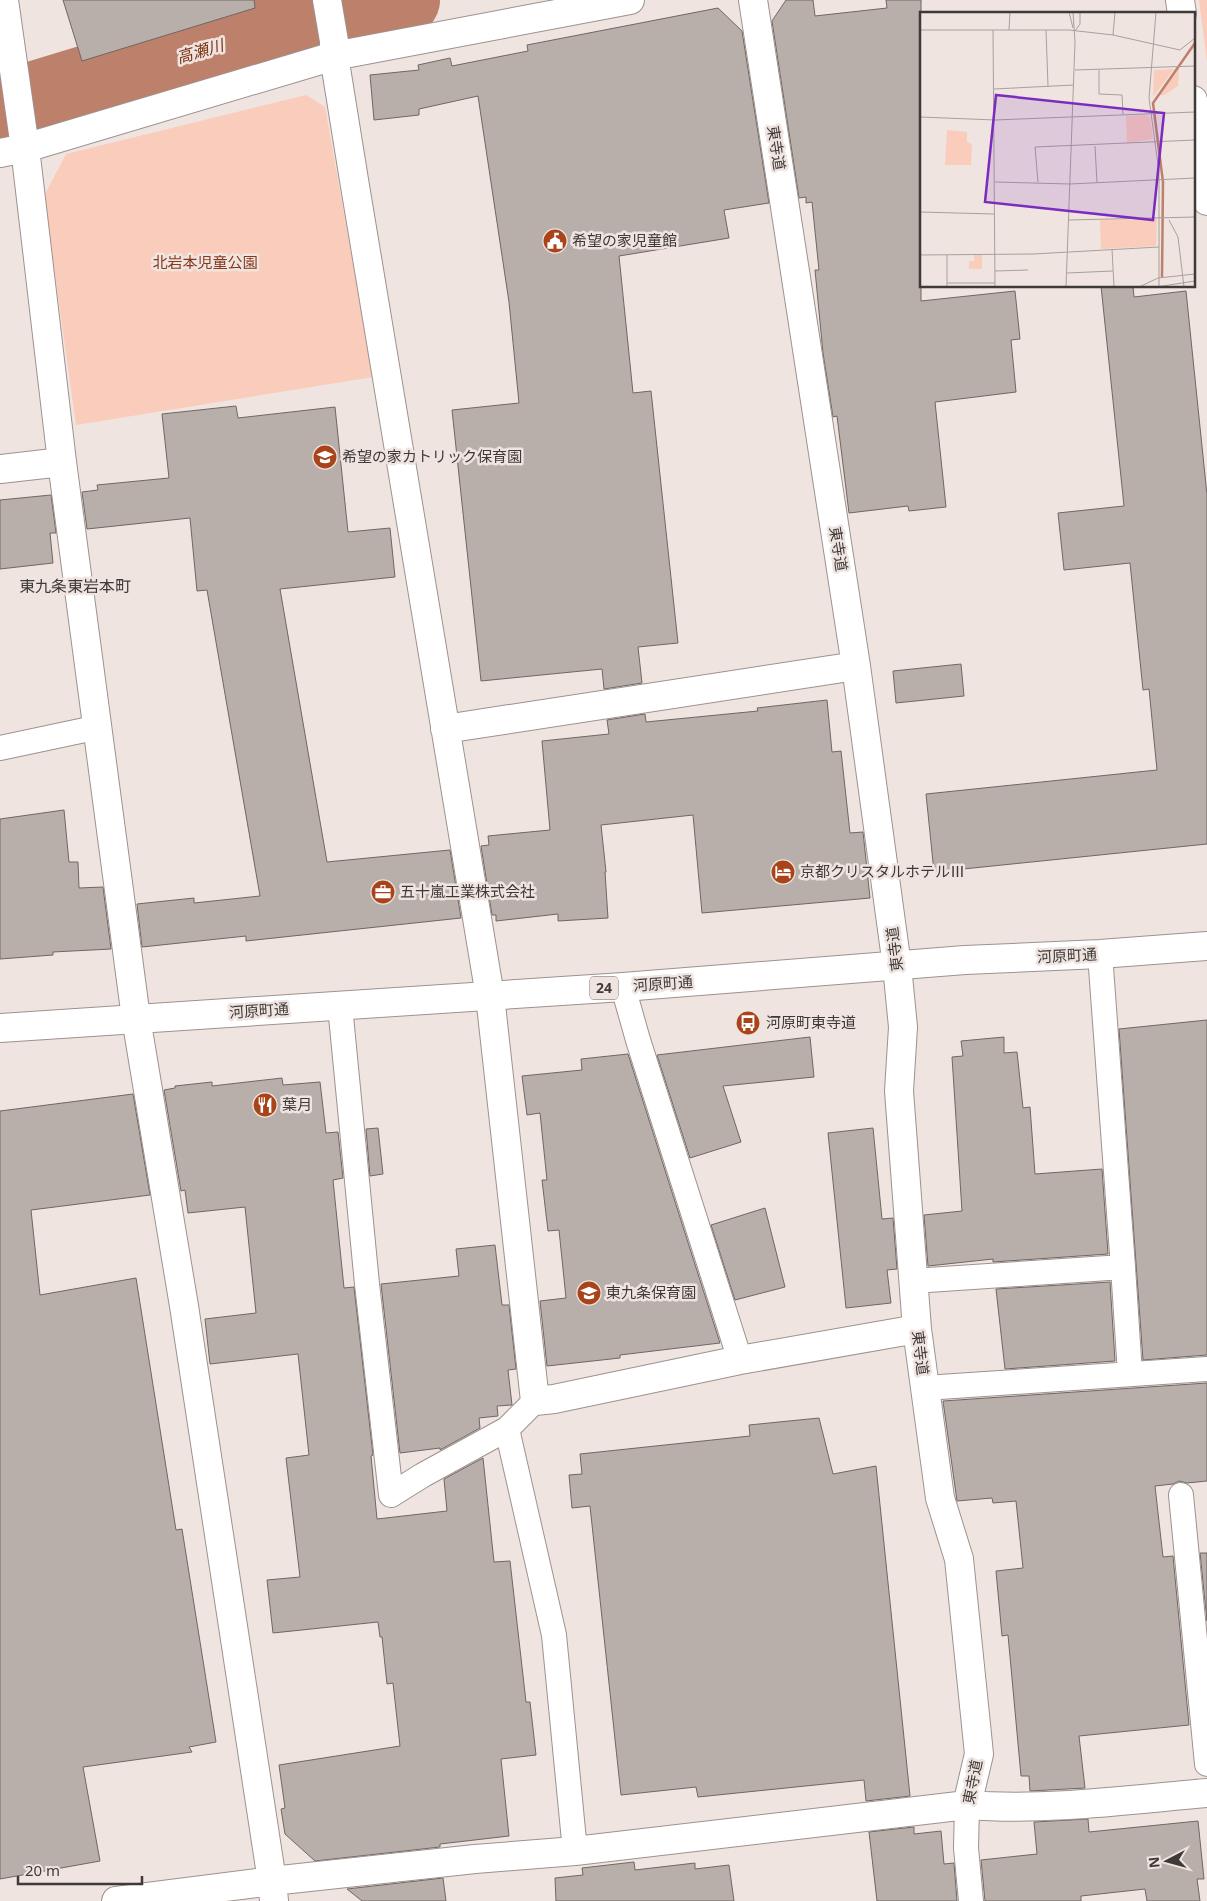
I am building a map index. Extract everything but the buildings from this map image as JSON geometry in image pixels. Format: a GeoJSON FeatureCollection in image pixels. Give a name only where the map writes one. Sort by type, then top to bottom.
{"type":"FeatureCollection","features":[{"type":"Feature","properties":{"kind":"main road"},"geometry":{"type":"LineString","coordinates":[[4,0],[15,78],[15,142],[62,462],[136,1018],[184,1306],[273,1891]]}},
{"type":"Feature","properties":{"kind":"main road"},"geometry":{"type":"LineString","coordinates":[[327,0],[490,996],[535,1401],[554,1399],[740,1360],[917,1328]]}},
{"type":"Feature","properties":{"kind":"main road"},"geometry":{"type":"LineString","coordinates":[[15,142],[334,48],[630,0]]}},
{"type":"Feature","properties":{"kind":"main road","name":"東寺道"},"geometry":{"type":"LineString","coordinates":[[753,0],[856,666],[898,966],[903,1027],[899,1091],[917,1328],[940,1498],[959,1560],[979,1754],[967,1805]]}},
{"type":"Feature","properties":{"kind":"main road"},"geometry":{"type":"LineString","coordinates":[[1194,107],[1207,201]]}},
{"type":"Feature","properties":{"kind":"main road"},"geometry":{"type":"LineString","coordinates":[[0,469],[62,462]]}},
{"type":"Feature","properties":{"kind":"main road"},"geometry":{"type":"LineString","coordinates":[[445,729],[856,666]]}},
{"type":"Feature","properties":{"kind":"main road","name":"河原町通"},"geometry":{"type":"LineString","coordinates":[[0,1028],[623,987],[965,960],[1100,954],[1207,946]]}},
{"type":"Feature","properties":{"kind":"main road"},"geometry":{"type":"LineString","coordinates":[[116,1901],[273,1891],[475,1859],[575,1851],[967,1805],[1004,1808],[1079,1804],[1207,1793]]}},
{"type":"Feature","properties":{"kind":"lane"},"geometry":{"type":"LineString","coordinates":[[0,748],[98,727]]}},
{"type":"Feature","properties":{"kind":"lane"},"geometry":{"type":"LineString","coordinates":[[1100,954],[1130,1374]]}},
{"type":"Feature","properties":{"kind":"lane"},"geometry":{"type":"LineString","coordinates":[[623,987],[638,1040],[740,1360]]}},
{"type":"Feature","properties":{"kind":"lane"},"geometry":{"type":"LineString","coordinates":[[340,1006],[367,1284],[392,1495],[423,1475],[507,1429],[535,1401]]}},
{"type":"Feature","properties":{"kind":"lane"},"geometry":{"type":"LineString","coordinates":[[913,1281],[1123,1267]]}},
{"type":"Feature","properties":{"kind":"lane"},"geometry":{"type":"LineString","coordinates":[[925,1388],[1207,1369]]}},
{"type":"Feature","properties":{"kind":"lane"},"geometry":{"type":"LineString","coordinates":[[507,1429],[554,1636],[575,1851]]}},
{"type":"Feature","properties":{"kind":"lane"},"geometry":{"type":"LineString","coordinates":[[1181,1495],[1207,1764]]}},
{"type":"Feature","properties":{"kind":"lane","name":"東寺道"},"geometry":{"type":"LineString","coordinates":[[967,1805],[966,1848],[971,1901]]}},
{"type":"Feature","properties":{"kind":"green space"},"geometry":{"type":"Polygon","coordinates":[[[1199,0],[1207,0],[1207,62],[1199,0]]]}},
{"type":"Feature","properties":{"kind":"green space","name":"北岩本児童公園"},"geometry":{"type":"Polygon","coordinates":[[[306,95],[325,107],[373,377],[76,425],[44,196],[66,154],[306,95]]]}},
{"type":"Feature","properties":{"kind":"waterway","name":"高瀬川"},"geometry":{"type":"LineString","coordinates":[[0,109],[250,36],[403,0]]}},
{"type":"Feature","properties":{"kind":"place","name":"希望の家児童館"},"geometry":{"type":"Point","coordinates":[555,241]}},
{"type":"Feature","properties":{"kind":"place","name":"希望の家カトリック保育園"},"geometry":{"type":"Point","coordinates":[325,457]}},
{"type":"Feature","properties":{"kind":"place","name":"京都クリスタルホテルⅢ"},"geometry":{"type":"Point","coordinates":[783,872]}},
{"type":"Feature","properties":{"kind":"place","name":"五十嵐工業株式会社"},"geometry":{"type":"Point","coordinates":[383,892]}},
{"type":"Feature","properties":{"kind":"place","name":"河原町東寺道"},"geometry":{"type":"Point","coordinates":[748,1023]}},
{"type":"Feature","properties":{"kind":"place","name":"葉月"},"geometry":{"type":"Point","coordinates":[265,1105]}},
{"type":"Feature","properties":{"kind":"place","name":"東九条保育園"},"geometry":{"type":"Point","coordinates":[589,1293]}},
{"type":"Feature","properties":{"kind":"district","name":"東九条東岩本町"},"geometry":{"type":"Point","coordinates":[75,586]}}]}
